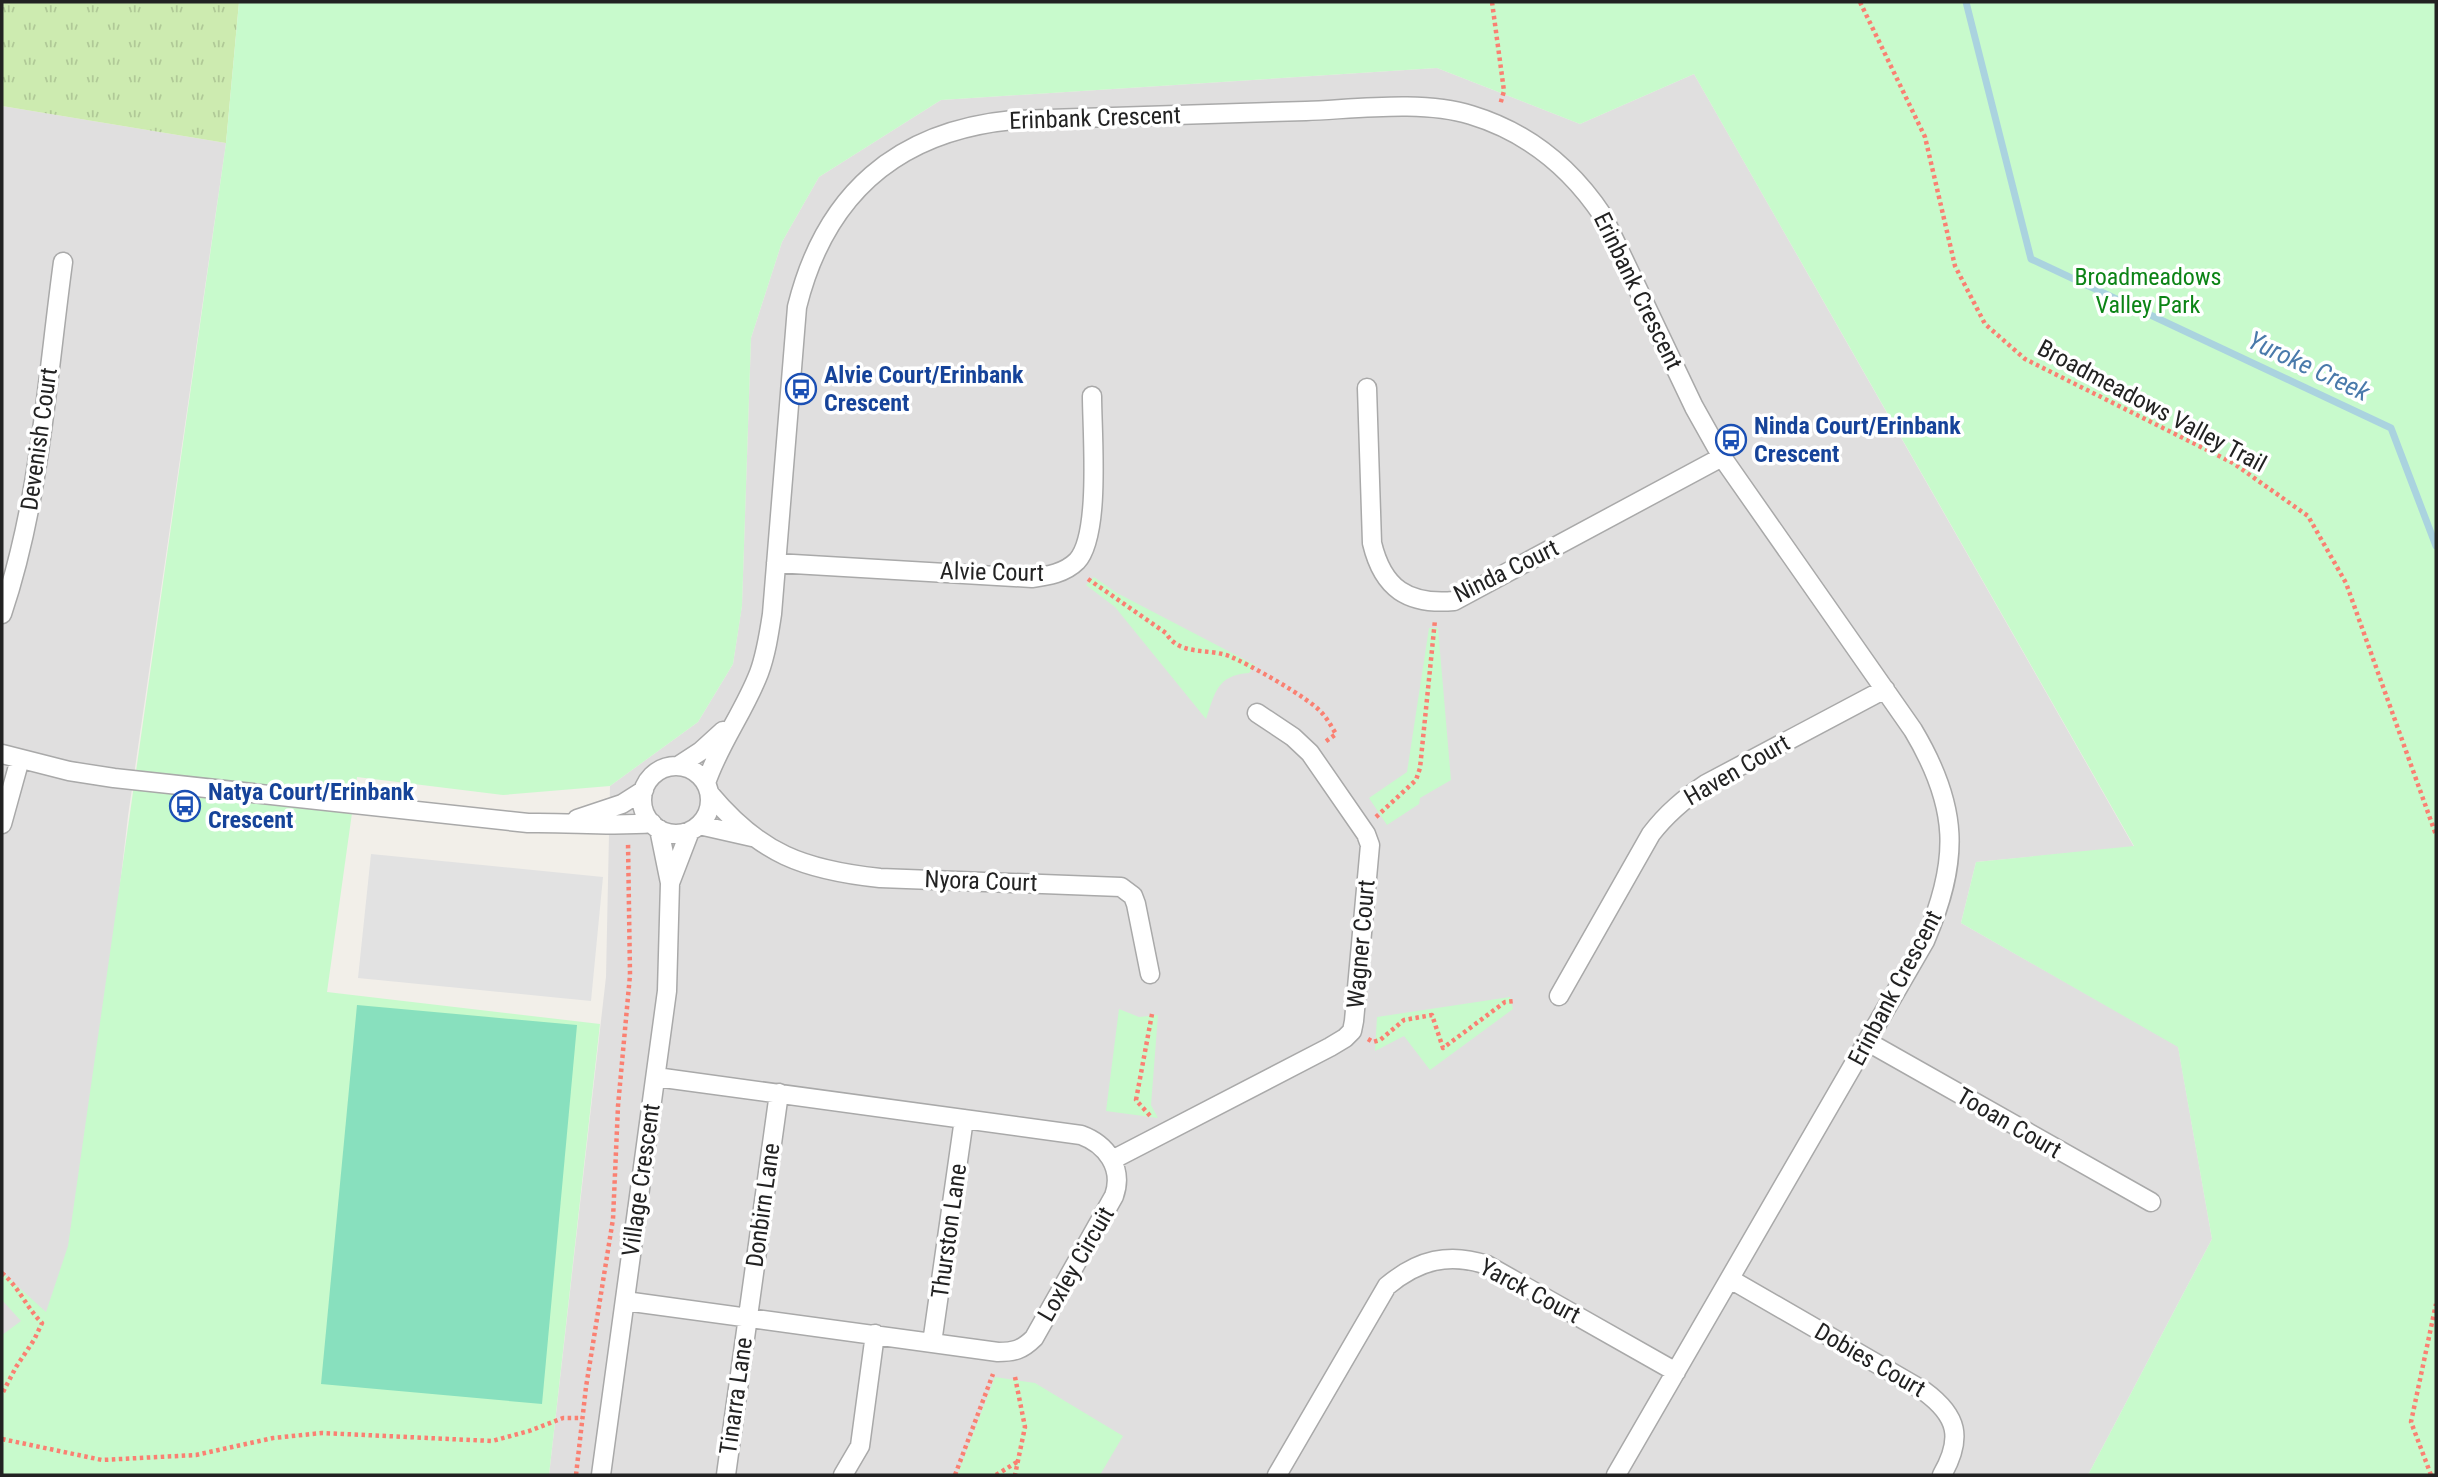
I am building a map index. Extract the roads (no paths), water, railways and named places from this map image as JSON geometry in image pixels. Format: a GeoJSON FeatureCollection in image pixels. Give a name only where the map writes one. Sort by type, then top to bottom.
{"type":"FeatureCollection","features":[{"type":"Feature","properties":{"kind":"street","name":"Erinbank Crescent"},"geometry":{"type":"LineString","coordinates":[[708,789],[714,760],[759,673],[767,644],[795,320],[805,273],[819,243],[849,197],[886,164],[904,152],[953,131],[982,123],[1420,107],[1468,114],[1495,123],[1535,145],[1585,190],[1603,216],[1694,407],[1722,457],[1885,689],[1930,759],[1942,787],[1950,850],[1948,877],[1925,941],[1616,1475]]}},
{"type":"Feature","properties":{"kind":"street","name":"Devenish Court"},"geometry":{"type":"LineString","coordinates":[[2,614],[17,568],[32,499],[62,262]]}},
{"type":"Feature","properties":{"kind":"street","name":"Ninda Court"},"geometry":{"type":"LineString","coordinates":[[1367,388],[1372,543],[1376,562],[1386,579],[1399,592],[1416,598],[1437,602],[1454,601],[1722,457]]}},
{"type":"Feature","properties":{"kind":"street","name":"Alvie Court"},"geometry":{"type":"LineString","coordinates":[[776,562],[1032,578],[1050,575],[1069,567],[1079,558],[1086,546],[1093,517],[1092,396]]}},
{"type":"Feature","properties":{"kind":"street","name":"Haven Court"},"geometry":{"type":"LineString","coordinates":[[1559,996],[1651,834],[1666,815],[1706,784],[1885,689]]}},
{"type":"Feature","properties":{"kind":"street","name":"Wagner Court"},"geometry":{"type":"LineString","coordinates":[[1111,1160],[1330,1047],[1352,1031],[1370,845],[1366,834],[1310,753],[1293,737],[1257,713]]}},
{"type":"Feature","properties":{"kind":"street","name":"Erinbank Crescent"},"geometry":{"type":"LineString","coordinates":[[678,766],[701,751],[734,722]]}},
{"type":"Feature","properties":{"kind":"street"},"geometry":{"type":"LineString","coordinates":[[2,754],[69,771],[114,778],[528,823],[655,826],[679,834],[695,828],[706,816],[710,805],[708,789],[699,775],[678,766],[658,771],[650,778],[644,790],[643,806],[655,826]]}},
{"type":"Feature","properties":{"kind":"street"},"geometry":{"type":"LineString","coordinates":[[2,824],[20,760]]}},
{"type":"Feature","properties":{"kind":"street","name":"Nyora Court"},"geometry":{"type":"LineString","coordinates":[[708,789],[728,816],[755,838],[810,867],[880,878],[1121,887],[1133,896],[1136,904],[1150,974]]}},
{"type":"Feature","properties":{"kind":"street"},"geometry":{"type":"LineString","coordinates":[[567,822],[622,804],[644,790]]}},
{"type":"Feature","properties":{"kind":"street","name":"Village Crescent"},"geometry":{"type":"LineString","coordinates":[[601,1475],[667,991],[670,883],[655,826]]}},
{"type":"Feature","properties":{"kind":"street","name":"Nyora Court"},"geometry":{"type":"LineString","coordinates":[[695,828],[755,838]]}},
{"type":"Feature","properties":{"kind":"street","name":"Village Crescent"},"geometry":{"type":"LineString","coordinates":[[670,883],[695,828]]}},
{"type":"Feature","properties":{"kind":"street","name":"Tooan Court"},"geometry":{"type":"LineString","coordinates":[[1868,1042],[2151,1202]]}},
{"type":"Feature","properties":{"kind":"street"},"geometry":{"type":"LineString","coordinates":[[656,1077],[1081,1135],[1103,1147],[1111,1160]]}},
{"type":"Feature","properties":{"kind":"street","name":"Donbirn Lane"},"geometry":{"type":"LineString","coordinates":[[747,1317],[779,1093]]}},
{"type":"Feature","properties":{"kind":"street","name":"Thurston Lane"},"geometry":{"type":"LineString","coordinates":[[933,1343],[964,1119]]}},
{"type":"Feature","properties":{"kind":"street","name":"Loxley Circuit"},"geometry":{"type":"LineString","coordinates":[[625,1301],[1014,1352],[1025,1347],[1034,1338],[1114,1196],[1118,1186],[1111,1160]]}},
{"type":"Feature","properties":{"kind":"street","name":"Yarck Court"},"geometry":{"type":"LineString","coordinates":[[1277,1475],[1387,1286],[1410,1269],[1437,1259],[1455,1258],[1487,1265],[1676,1372]]}},
{"type":"Feature","properties":{"kind":"street","name":"Dobies Court"},"geometry":{"type":"LineString","coordinates":[[1730,1279],[1924,1391],[1940,1403],[1949,1414],[1955,1437],[1954,1450],[1942,1475]]}},
{"type":"Feature","properties":{"kind":"street","name":"Tinarra Lane"},"geometry":{"type":"LineString","coordinates":[[726,1475],[747,1317]]}},
{"type":"Feature","properties":{"kind":"street"},"geometry":{"type":"LineString","coordinates":[[843,1475],[860,1446],[875,1334]]}},
{"type":"Feature","properties":{"kind":"waterway","name":"Yuroke Creek"},"geometry":{"type":"LineString","coordinates":[[1966,2],[2031,259],[2391,428],[2436,546]]}},
{"type":"Feature","properties":{"kind":"place","name":"Alvie Court/Erinbank Crescent"},"geometry":{"type":"Point","coordinates":[801,389]}},
{"type":"Feature","properties":{"kind":"place","name":"Ninda Court/Erinbank Crescent"},"geometry":{"type":"Point","coordinates":[1731,440]}},
{"type":"Feature","properties":{"kind":"place","name":"Natya Court/Erinbank Crescent"},"geometry":{"type":"Point","coordinates":[185,806]}},
{"type":"Feature","properties":{"kind":"park label","name":"Broadmeadows Valley Park"},"geometry":{"type":"Point","coordinates":[2148,291]}}]}
